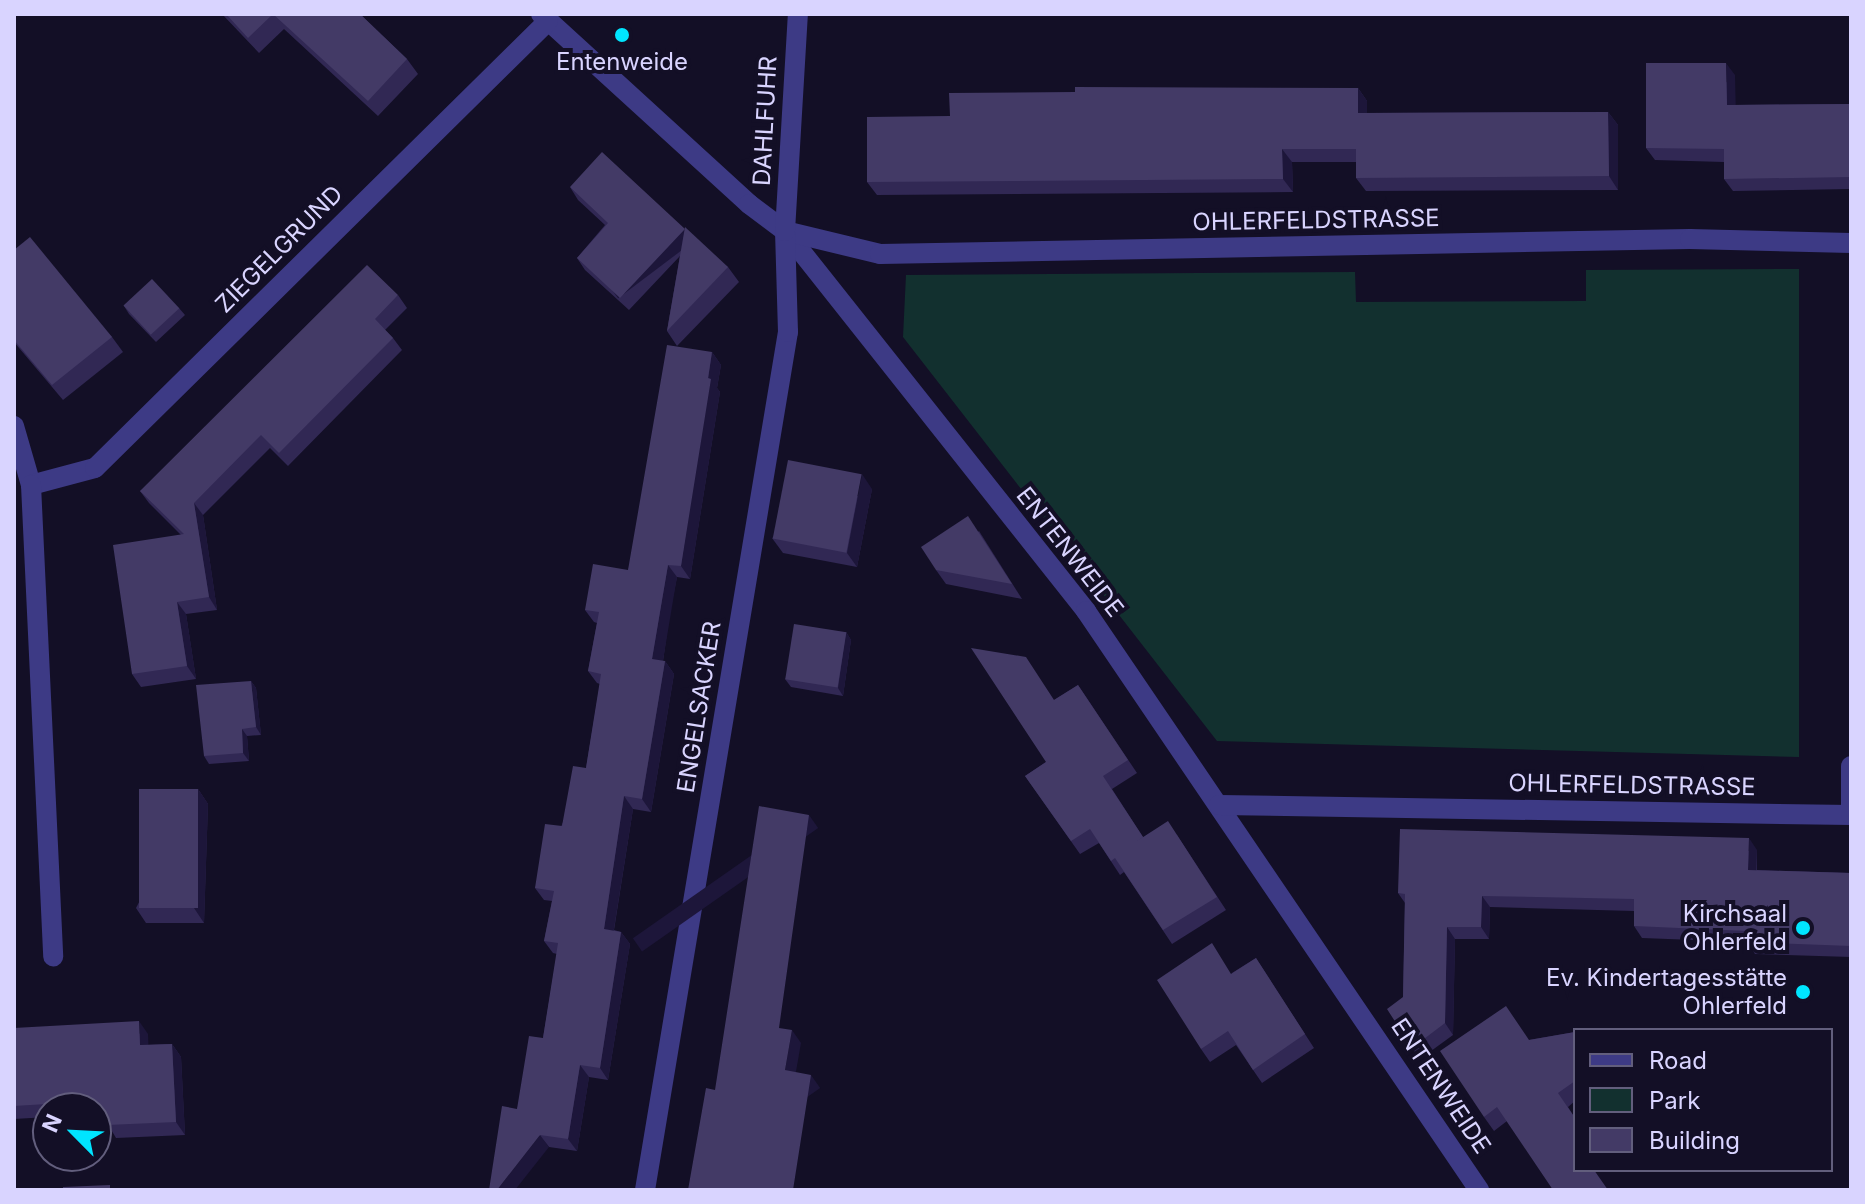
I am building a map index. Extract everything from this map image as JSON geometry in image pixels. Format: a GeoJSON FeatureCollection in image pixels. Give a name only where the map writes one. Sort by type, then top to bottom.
{"type":"FeatureCollection","features":[{"type":"Feature","properties":{"kind":"street","name":"DAHLFUHR"},"geometry":{"type":"LineString","coordinates":[[785,231],[798,14]]}},
{"type":"Feature","properties":{"kind":"street","name":"ENTENWEIDE"},"geometry":{"type":"LineString","coordinates":[[544,18],[749,204],[785,231],[1086,611],[1479,1190]]}},
{"type":"Feature","properties":{"kind":"street","name":"ZIEGELGRUND"},"geometry":{"type":"LineString","coordinates":[[31,485],[95,468],[544,18]]}},
{"type":"Feature","properties":{"kind":"street","name":"OHLERFELDSTRASSE"},"geometry":{"type":"LineString","coordinates":[[785,231],[880,254],[1690,239],[1851,243]]}},
{"type":"Feature","properties":{"kind":"street","name":"ENGELSACKER"},"geometry":{"type":"LineString","coordinates":[[645,1190],[788,332],[785,231]]}},
{"type":"Feature","properties":{"kind":"street"},"geometry":{"type":"LineString","coordinates":[[14,426],[31,485],[53,956]]}},
{"type":"Feature","properties":{"kind":"street","name":"OHLERFELDSTRASSE"},"geometry":{"type":"LineString","coordinates":[[1219,805],[1851,815],[1851,766]]}},
{"type":"Feature","properties":{"kind":"green space"},"geometry":{"type":"Polygon","coordinates":[[[1799,269],[1799,757],[1217,741],[903,337],[906,275],[1355,272],[1356,302],[1586,301],[1586,270],[1799,269]]]}},
{"type":"Feature","properties":{"kind":"building"},"geometry":{"type":"Polygon","coordinates":[[[226,14],[273,14],[248,38],[226,14]]]}},
{"type":"Feature","properties":{"kind":"building"},"geometry":{"type":"Polygon","coordinates":[[[273,14],[360,14],[407,59],[368,101],[273,14]]]}},
{"type":"Feature","properties":{"kind":"building"},"geometry":{"type":"Polygon","coordinates":[[[1646,63],[1726,63],[1727,105],[1851,104],[1851,177],[1724,179],[1724,149],[1646,148],[1646,63]]]}},
{"type":"Feature","properties":{"kind":"building"},"geometry":{"type":"Polygon","coordinates":[[[1075,87],[1358,88],[1358,113],[1608,112],[1609,176],[1356,178],[1356,149],[1282,149],[1283,179],[867,182],[867,117],[950,116],[949,93],[1075,92],[1075,87]]]}},
{"type":"Feature","properties":{"kind":"building"},"geometry":{"type":"Polygon","coordinates":[[[602,152],[685,229],[620,298],[577,258],[608,223],[570,187],[602,152]]]}},
{"type":"Feature","properties":{"kind":"building"},"geometry":{"type":"Polygon","coordinates":[[[685,227],[728,267],[667,331],[685,227]]]}},
{"type":"Feature","properties":{"kind":"building"},"geometry":{"type":"Polygon","coordinates":[[[30,237],[112,337],[52,385],[14,340],[14,250],[30,237]]]}},
{"type":"Feature","properties":{"kind":"building"},"geometry":{"type":"Polygon","coordinates":[[[367,265],[398,295],[375,319],[393,338],[279,453],[261,435],[194,503],[209,597],[177,602],[187,666],[132,674],[113,545],[184,534],[140,491],[367,265]]]}},
{"type":"Feature","properties":{"kind":"building"},"geometry":{"type":"Polygon","coordinates":[[[152,279],[179,308],[151,335],[123,306],[152,279]]]}},
{"type":"Feature","properties":{"kind":"building"},"geometry":{"type":"Polygon","coordinates":[[[667,345],[712,352],[708,378],[711,379],[681,566],[668,565],[652,659],[665,661],[642,799],[624,796],[604,929],[621,932],[600,1068],[580,1065],[568,1139],[540,1135],[497,1190],[489,1190],[502,1106],[517,1109],[529,1036],[543,1038],[558,943],[544,941],[554,891],[535,888],[545,824],[562,826],[573,766],[586,768],[601,674],[588,671],[599,612],[585,610],[593,564],[628,570],[667,345]]]}},
{"type":"Feature","properties":{"kind":"building"},"geometry":{"type":"Polygon","coordinates":[[[788,460],[862,474],[846,553],[773,539],[788,460]]]}},
{"type":"Feature","properties":{"kind":"building"},"geometry":{"type":"Polygon","coordinates":[[[968,516],[1012,584],[936,570],[921,547],[968,516]]]}},
{"type":"Feature","properties":{"kind":"building"},"geometry":{"type":"Polygon","coordinates":[[[794,624],[846,632],[838,688],[785,679],[794,624]]]}},
{"type":"Feature","properties":{"kind":"building"},"geometry":{"type":"Polygon","coordinates":[[[971,648],[1026,657],[1054,700],[1078,685],[1128,760],[1103,776],[1143,837],[1137,841],[1168,821],[1217,897],[1163,930],[1115,858],[1111,861],[1090,829],[1071,841],[1025,776],[1046,762],[971,648]]]}},
{"type":"Feature","properties":{"kind":"building"},"geometry":{"type":"Polygon","coordinates":[[[251,681],[256,727],[242,729],[243,753],[204,756],[196,685],[251,681]]]}},
{"type":"Feature","properties":{"kind":"building"},"geometry":{"type":"Polygon","coordinates":[[[139,789],[198,789],[198,908],[139,908],[139,789]]]}},
{"type":"Feature","properties":{"kind":"building"},"geometry":{"type":"Polygon","coordinates":[[[759,806],[809,815],[779,1028],[792,1030],[785,1070],[811,1075],[793,1190],[688,1190],[706,1088],[715,1090],[759,806]]]}},
{"type":"Feature","properties":{"kind":"building"},"geometry":{"type":"Polygon","coordinates":[[[1400,829],[1749,838],[1748,870],[1851,873],[1851,946],[1747,942],[1747,931],[1634,926],[1634,899],[1482,896],[1481,927],[1447,927],[1445,1023],[1412,1048],[1387,1009],[1403,997],[1405,894],[1398,893],[1400,829]]]}},
{"type":"Feature","properties":{"kind":"building"},"geometry":{"type":"Polygon","coordinates":[[[1212,943],[1231,974],[1256,958],[1305,1034],[1253,1070],[1228,1031],[1201,1049],[1157,980],[1212,943]]]}},
{"type":"Feature","properties":{"kind":"building"},"geometry":{"type":"Polygon","coordinates":[[[1506,1006],[1529,1040],[1573,1032],[1573,1082],[1558,1093],[1573,1115],[1573,1172],[1595,1172],[1608,1190],[1553,1190],[1497,1107],[1484,1117],[1440,1051],[1506,1006]]]}},
{"type":"Feature","properties":{"kind":"building"},"geometry":{"type":"Polygon","coordinates":[[[139,1021],[140,1045],[172,1044],[176,1122],[112,1125],[112,1092],[32,1092],[32,1105],[14,1106],[14,1028],[139,1021]]]}},
{"type":"Feature","properties":{"kind":"building"},"geometry":{"type":"Polygon","coordinates":[[[110,1185],[110,1190],[63,1190],[63,1187],[110,1185]]]}},
{"type":"Feature","properties":{"kind":"place","name":"Entenweide"},"geometry":{"type":"Point","coordinates":[622,35]}},
{"type":"Feature","properties":{"kind":"place","name":"Kirchsaal Ohlerfeld"},"geometry":{"type":"Point","coordinates":[1803,928]}},
{"type":"Feature","properties":{"kind":"place","name":"Ev. Kindertagesstätte Ohlerfeld"},"geometry":{"type":"Point","coordinates":[1803,992]}}]}
